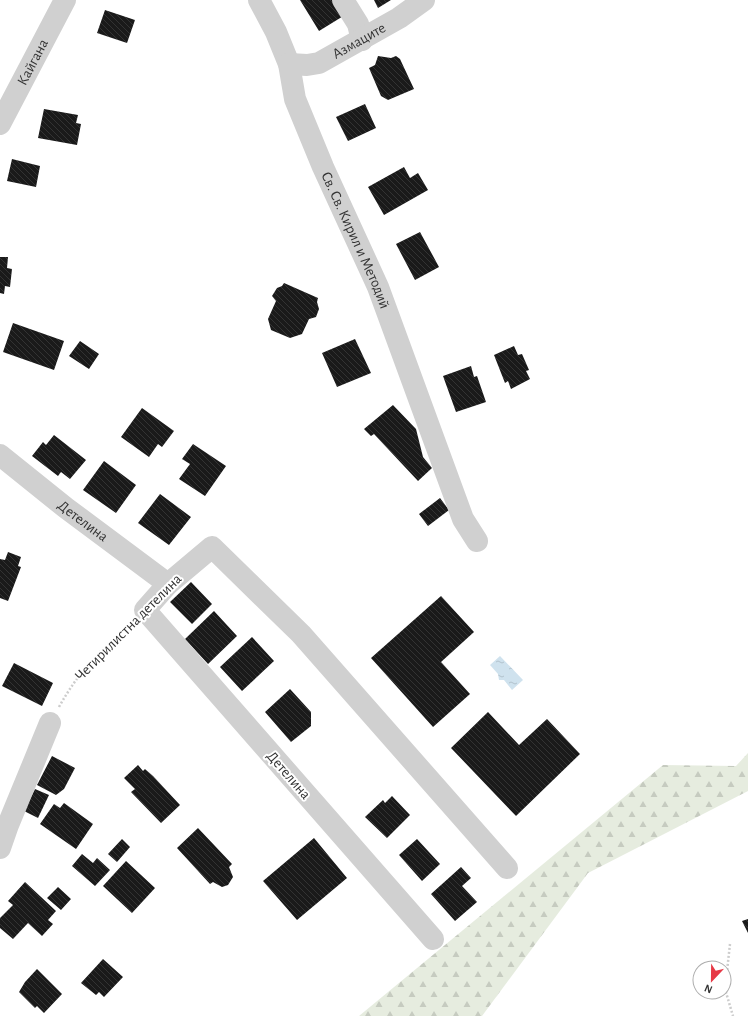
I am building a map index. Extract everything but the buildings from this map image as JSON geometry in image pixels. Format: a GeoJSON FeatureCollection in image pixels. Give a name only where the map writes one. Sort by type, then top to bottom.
{"type":"FeatureCollection","features":[{"type":"Feature","properties":{"kind":"street","name":"Св. Св. Кирил и Методий"},"geometry":{"type":"LineString","coordinates":[[259,0],[276,32],[289,64],[295,99],[323,167],[378,287],[463,518],[477,541]]}},
{"type":"Feature","properties":{"kind":"street"},"geometry":{"type":"LineString","coordinates":[[343,0],[358,24],[362,40]]}},
{"type":"Feature","properties":{"kind":"street","name":"Азмаците"},"geometry":{"type":"LineString","coordinates":[[289,64],[307,66],[319,63],[362,40],[424,0]]}},
{"type":"Feature","properties":{"kind":"street","name":"Кайгана"},"geometry":{"type":"LineString","coordinates":[[0,124],[58,3]]}},
{"type":"Feature","properties":{"kind":"street","name":"Детелина"},"geometry":{"type":"LineString","coordinates":[[0,455],[66,508],[168,584]]}},
{"type":"Feature","properties":{"kind":"street","name":"Четирилистна детелина"},"geometry":{"type":"LineString","coordinates":[[145,610],[168,584],[212,548],[301,634],[507,868]]}},
{"type":"Feature","properties":{"kind":"street","name":"Детелина"},"geometry":{"type":"LineString","coordinates":[[145,610],[433,939]]}},
{"type":"Feature","properties":{"kind":"street"},"geometry":{"type":"LineString","coordinates":[[0,848],[50,723]]}},
{"type":"Feature","properties":{"kind":"path","name":"Четирилистна детелина"},"geometry":{"type":"LineString","coordinates":[[50,723],[72,683],[94,657],[145,610]]}},
{"type":"Feature","properties":{"kind":"path"},"geometry":{"type":"LineString","coordinates":[[730,944],[725,989],[733,1016]]}},
{"type":"Feature","properties":{"kind":"green space"},"geometry":{"type":"Polygon","coordinates":[[[748,753],[748,791],[588,873],[482,1016],[359,1016],[663,765],[736,766],[748,753]]]}},
{"type":"Feature","properties":{"kind":"water"},"geometry":{"type":"Polygon","coordinates":[[[500,656],[523,680],[512,690],[504,680],[499,680],[498,674],[490,665],[500,656]]]}}]}
